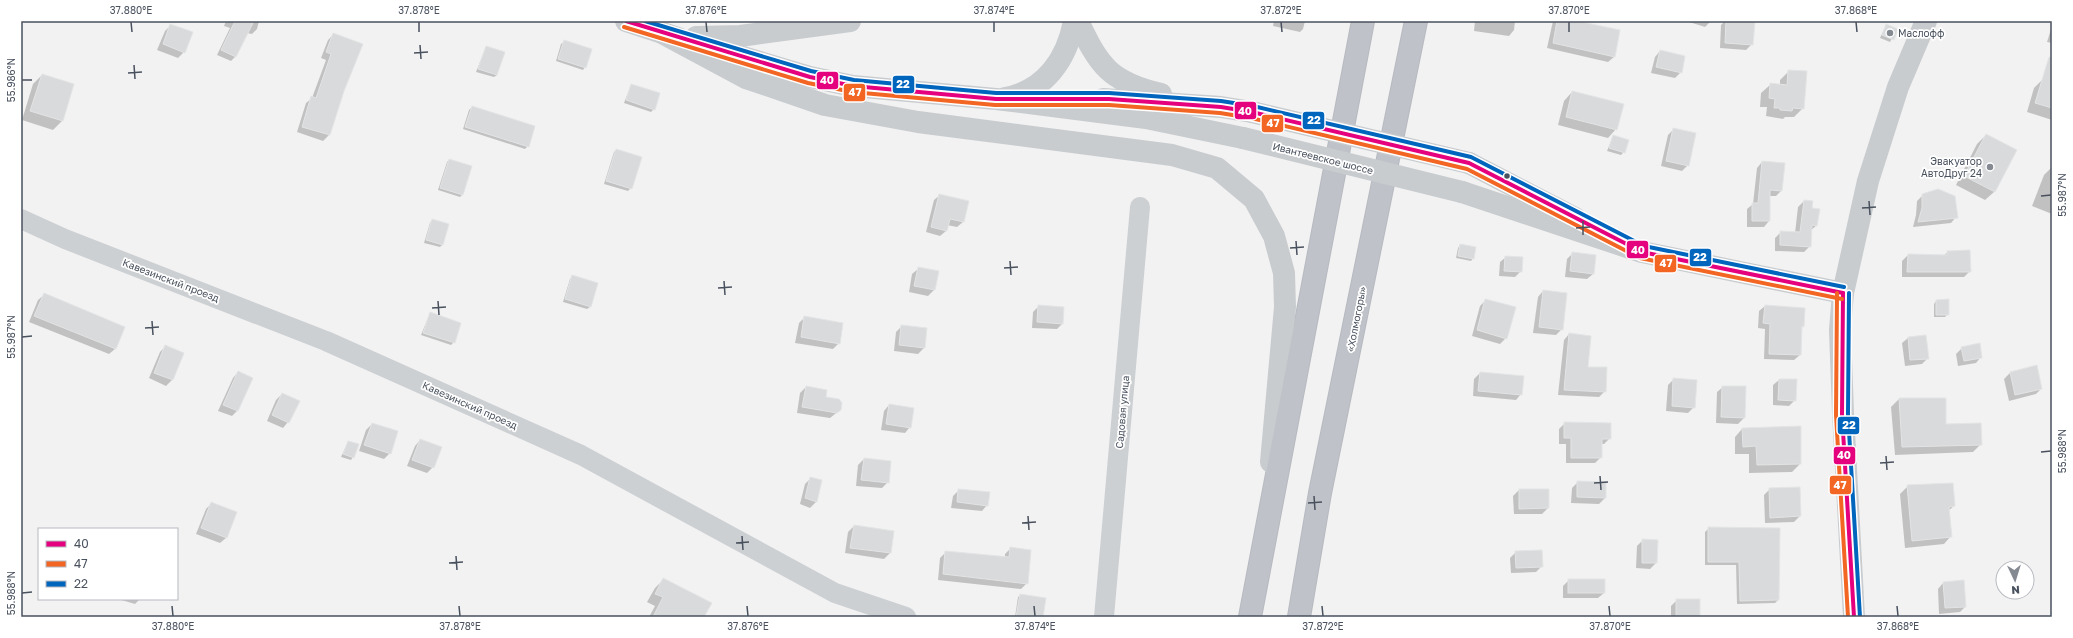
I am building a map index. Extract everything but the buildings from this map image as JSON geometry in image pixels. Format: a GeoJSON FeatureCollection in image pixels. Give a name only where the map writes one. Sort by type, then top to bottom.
{"type":"FeatureCollection","features":[{"type":"Feature","properties":{"kind":"highway"},"geometry":{"type":"LineString","coordinates":[[1250,617],[1364,21]]}},
{"type":"Feature","properties":{"kind":"highway","name":"«Холмогоры»"},"geometry":{"type":"LineString","coordinates":[[1299,617],[1320,493],[1416,21]]}},
{"type":"Feature","properties":{"kind":"main road","name":"Ивантеевское шоссе"},"geometry":{"type":"LineString","coordinates":[[626,21],[664,34],[810,76],[853,86],[996,99],[1146,118],[1243,138],[1462,192],[1642,252],[1843,292]]}},
{"type":"Feature","properties":{"kind":"main road"},"geometry":{"type":"LineString","coordinates":[[664,34],[708,37],[740,36],[850,21]]}},
{"type":"Feature","properties":{"kind":"main road"},"geometry":{"type":"LineString","coordinates":[[996,99],[1026,92],[1043,82],[1066,51],[1074,21]]}},
{"type":"Feature","properties":{"kind":"main road"},"geometry":{"type":"LineString","coordinates":[[1078,21],[1093,53],[1102,65],[1116,77],[1148,91],[1220,107]]}},
{"type":"Feature","properties":{"kind":"main road"},"geometry":{"type":"LineString","coordinates":[[1854,617],[1842,406],[1840,330],[1843,292],[1868,181],[1898,86],[1926,21]]}},
{"type":"Feature","properties":{"kind":"main road"},"geometry":{"type":"LineString","coordinates":[[664,34],[746,78],[825,105],[918,122],[1172,155],[1217,168],[1254,199],[1274,236],[1284,273],[1284,307],[1280,366],[1263,545]]}},
{"type":"Feature","properties":{"kind":"main road","name":"Ивантеевское шоссе"},"geometry":{"type":"LineString","coordinates":[[996,99],[1109,99],[1220,107],[1252,112],[1469,164],[1642,252]]}},
{"type":"Feature","properties":{"kind":"street","name":"Садовая улица"},"geometry":{"type":"LineString","coordinates":[[1104,617],[1140,206]]}},
{"type":"Feature","properties":{"kind":"street","name":"Кавезинский проезд"},"geometry":{"type":"LineString","coordinates":[[21,219],[65,239],[326,341],[574,452],[835,593],[906,617]]}},
{"type":"Feature","properties":{"kind":"transit line","name":"40"},"geometry":{"type":"LineString","coordinates":[[626,21],[810,77],[853,86],[996,99],[1109,99],[1221,107],[1252,112],[1469,163],[1642,252],[1843,293]]}},
{"type":"Feature","properties":{"kind":"transit line","name":"22"},"geometry":{"type":"LineString","coordinates":[[645,21],[811,71],[854,80],[996,93],[1109,93],[1221,101],[1253,106],[1471,157],[1644,246],[1844,287]]}},
{"type":"Feature","properties":{"kind":"transit line","name":"47"},"geometry":{"type":"LineString","coordinates":[[624,27],[808,83],[852,92],[995,105],[1109,105],[1220,113],[1251,118],[1467,169],[1640,258],[1842,299]]}},
{"type":"Feature","properties":{"kind":"transit line","name":"47"},"geometry":{"type":"LineString","coordinates":[[1837,293],[1836,415],[1848,617]]}},
{"type":"Feature","properties":{"kind":"transit line","name":"40"},"geometry":{"type":"LineString","coordinates":[[1843,293],[1842,414],[1854,617]]}},
{"type":"Feature","properties":{"kind":"transit line","name":"22"},"geometry":{"type":"LineString","coordinates":[[1849,293],[1848,414],[1860,617]]}},
{"type":"Feature","properties":{"kind":"place","name":"Маслофф"},"geometry":{"type":"Point","coordinates":[1890,33]}},
{"type":"Feature","properties":{"kind":"place","name":"Эвакуатор АвтоДруг 24"},"geometry":{"type":"Point","coordinates":[1990,167]}}]}
